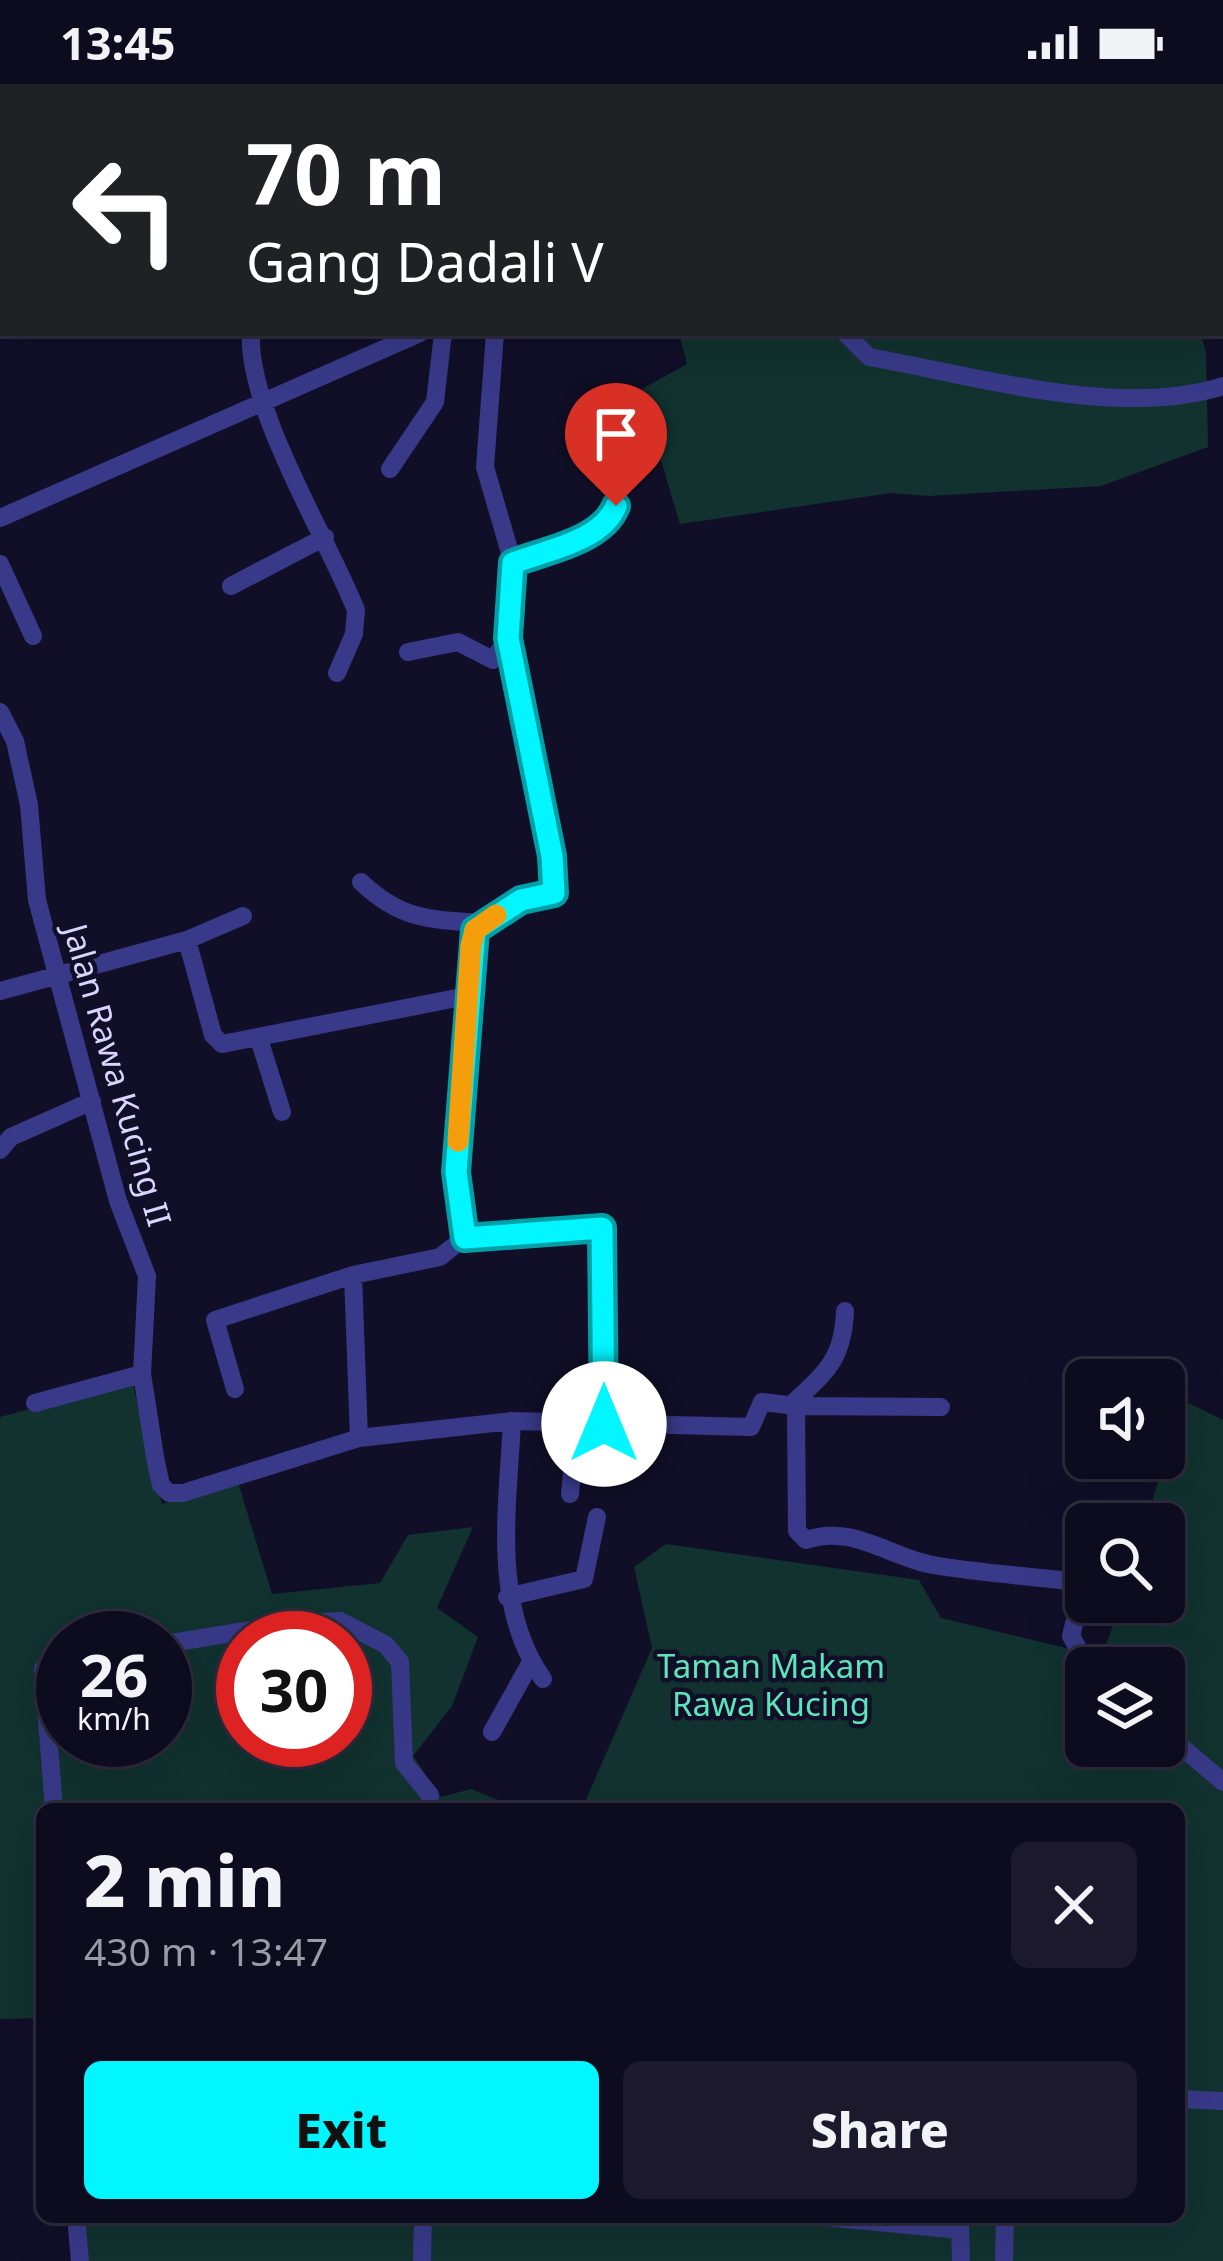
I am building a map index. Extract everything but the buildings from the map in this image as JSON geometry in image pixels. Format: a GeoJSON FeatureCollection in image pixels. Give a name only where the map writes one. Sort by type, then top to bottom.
{"type":"FeatureCollection","features":[{"type":"Feature","properties":{"kind":"street"},"geometry":{"type":"LineString","coordinates":[[251,336],[249,358],[261,401],[356,610],[353,634],[337,673]]}},
{"type":"Feature","properties":{"kind":"street"},"geometry":{"type":"LineString","coordinates":[[0,518],[413,336]]}},
{"type":"Feature","properties":{"kind":"street"},"geometry":{"type":"LineString","coordinates":[[391,469],[435,402],[443,336]]}},
{"type":"Feature","properties":{"kind":"street"},"geometry":{"type":"LineString","coordinates":[[465,1238],[456,1172],[471,946],[484,923],[521,900],[554,893],[552,856],[508,638],[513,563],[484,466],[495,336]]}},
{"type":"Feature","properties":{"kind":"street"},"geometry":{"type":"LineString","coordinates":[[848,336],[869,358],[1127,400],[1185,396],[1223,386]]}},
{"type":"Feature","properties":{"kind":"street"},"geometry":{"type":"LineString","coordinates":[[513,563],[592,533],[609,522],[617,500]]}},
{"type":"Feature","properties":{"kind":"street"},"geometry":{"type":"LineString","coordinates":[[231,586],[325,537]]}},
{"type":"Feature","properties":{"kind":"street"},"geometry":{"type":"LineString","coordinates":[[0,563],[33,636]]}},
{"type":"Feature","properties":{"kind":"street"},"geometry":{"type":"LineString","coordinates":[[408,652],[458,642],[494,660],[508,638]]}},
{"type":"Feature","properties":{"kind":"street","name":"Jalan Rawa Kucing II"},"geometry":{"type":"LineString","coordinates":[[0,712],[15,741],[29,805],[37,899],[118,1201],[147,1276],[142,1374],[161,1485],[169,1493],[183,1493],[359,1438]]}},
{"type":"Feature","properties":{"kind":"street"},"geometry":{"type":"LineString","coordinates":[[361,882],[387,907],[407,914],[484,923]]}},
{"type":"Feature","properties":{"kind":"street"},"geometry":{"type":"LineString","coordinates":[[0,991],[187,940],[244,916]]}},
{"type":"Feature","properties":{"kind":"street"},"geometry":{"type":"LineString","coordinates":[[187,940],[217,1042],[260,1039],[467,996]]}},
{"type":"Feature","properties":{"kind":"street"},"geometry":{"type":"LineString","coordinates":[[260,1039],[282,1112]]}},
{"type":"Feature","properties":{"kind":"street"},"geometry":{"type":"LineString","coordinates":[[0,1150],[10,1137],[92,1101]]}},
{"type":"Feature","properties":{"kind":"street"},"geometry":{"type":"LineString","coordinates":[[235,1389],[215,1320],[353,1275],[440,1257],[465,1238],[602,1228],[604,1424]]}},
{"type":"Feature","properties":{"kind":"street"},"geometry":{"type":"LineString","coordinates":[[353,1275],[359,1438],[512,1420],[751,1426],[762,1402],[940,1407]]}},
{"type":"Feature","properties":{"kind":"street"},"geometry":{"type":"LineString","coordinates":[[845,1311],[844,1343],[829,1369],[794,1405],[796,1531],[806,1540],[823,1534],[878,1542],[908,1559],[934,1564],[1076,1582],[1081,1595],[1071,1636],[1077,1647]]}},
{"type":"Feature","properties":{"kind":"street"},"geometry":{"type":"LineString","coordinates":[[34,1403],[142,1374]]}},
{"type":"Feature","properties":{"kind":"street"},"geometry":{"type":"LineString","coordinates":[[492,1732],[537,1671],[507,1597],[512,1420]]}},
{"type":"Feature","properties":{"kind":"street"},"geometry":{"type":"LineString","coordinates":[[570,1494],[577,1423]]}},
{"type":"Feature","properties":{"kind":"street"},"geometry":{"type":"LineString","coordinates":[[507,1597],[584,1579],[598,1517]]}},
{"type":"Feature","properties":{"kind":"street"},"geometry":{"type":"LineString","coordinates":[[192,1640],[286,1624],[340,1621],[386,1645],[400,1662],[404,1763],[430,1795],[429,1803]]}},
{"type":"Feature","properties":{"kind":"street"},"geometry":{"type":"LineString","coordinates":[[1185,1750],[1223,1782]]}},
{"type":"Feature","properties":{"kind":"street"},"geometry":{"type":"LineString","coordinates":[[51,1767],[54,1803]]}},
{"type":"Feature","properties":{"kind":"street"},"geometry":{"type":"LineString","coordinates":[[1185,2099],[1223,2101]]}},
{"type":"Feature","properties":{"kind":"street"},"geometry":{"type":"LineString","coordinates":[[77,2223],[80,2261]]}},
{"type":"Feature","properties":{"kind":"street"},"geometry":{"type":"LineString","coordinates":[[422,2261],[423,2223]]}},
{"type":"Feature","properties":{"kind":"street"},"geometry":{"type":"LineString","coordinates":[[960,2223],[961,2261]]}},
{"type":"Feature","properties":{"kind":"street"},"geometry":{"type":"LineString","coordinates":[[1004,2261],[1005,2223]]}},
{"type":"Feature","properties":{"kind":"green space"},"geometry":{"type":"Polygon","coordinates":[[[680,336],[1201,336],[1206,352],[1208,447],[1101,486],[929,496],[891,493],[680,524],[640,390],[687,364],[680,336]]]}},
{"type":"Feature","properties":{"kind":"green space"},"geometry":{"type":"Polygon","coordinates":[[[132,1381],[162,1504],[237,1479],[272,1594],[380,1583],[408,1535],[473,1527],[437,1608],[478,1637],[452,1706],[413,1756],[441,1797],[471,1789],[505,1803],[36,1803],[36,2018],[0,2019],[0,1417],[132,1381]]]}},
{"type":"Feature","properties":{"kind":"green space","name":"Taman Makam Rawa Kucing"},"geometry":{"type":"Polygon","coordinates":[[[1185,1401],[1223,1420],[1223,2261],[72,2261],[71,2223],[1185,2223],[1185,1803],[585,1803],[652,1648],[634,1567],[666,1544],[919,1580],[941,1618],[1065,1648],[1065,1767],[1185,1767],[1185,1647],[1105,1647],[1114,1623],[1185,1623],[1185,1503],[1152,1503],[1159,1479],[1185,1479],[1185,1401]]]}},
{"type":"Feature","properties":{"kind":"slow traffic"},"geometry":{"type":"LineString","coordinates":[[458,1141],[471,946],[475,930],[496,915]]}},
{"type":"Feature","properties":{"kind":"route"},"geometry":{"type":"LineString","coordinates":[[604,1424],[602,1228],[552,1228],[465,1238],[456,1172],[475,930],[521,900],[554,893],[552,856],[508,638],[513,563],[592,533],[609,522],[616,506]]}}]}
